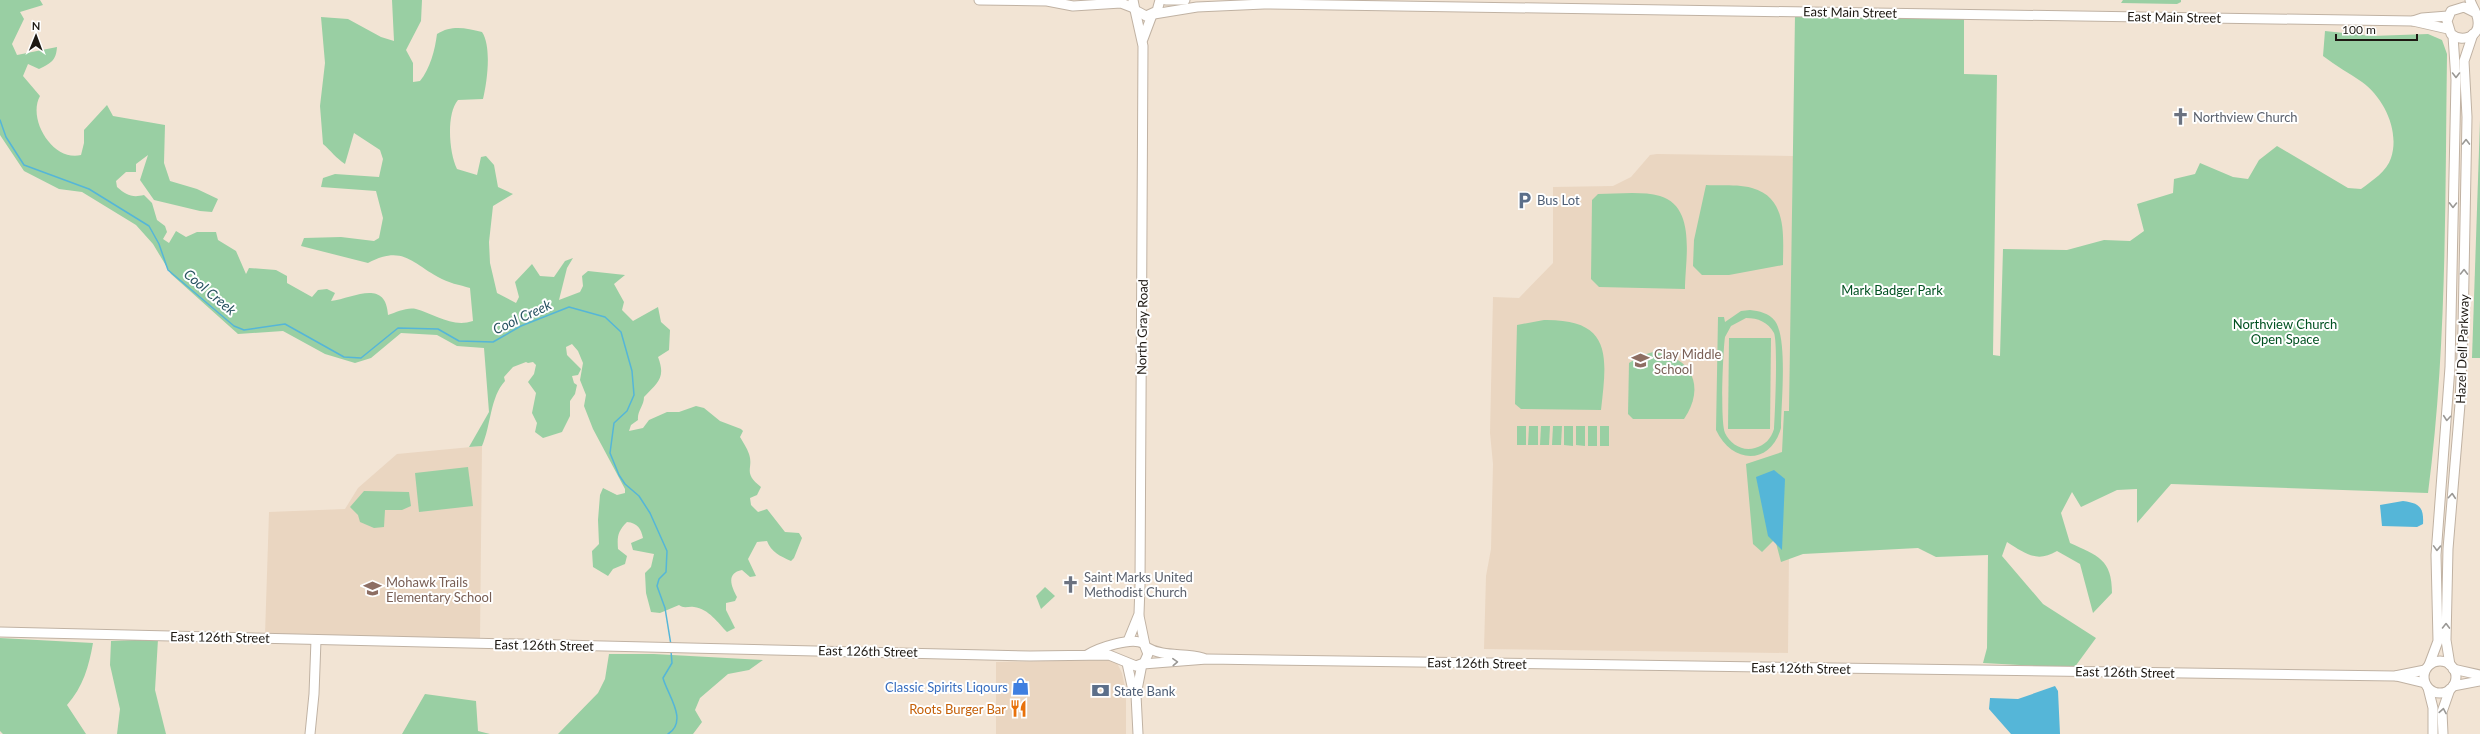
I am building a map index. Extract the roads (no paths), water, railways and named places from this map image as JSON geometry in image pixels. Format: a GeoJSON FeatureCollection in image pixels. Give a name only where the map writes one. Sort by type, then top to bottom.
{"type":"FeatureCollection","features":[{"type":"Feature","properties":{"kind":"street"},"geometry":{"type":"LineString","coordinates":[[979,0],[1050,1],[1081,6],[1121,3],[1134,6],[1142,15],[1153,14]]}},
{"type":"Feature","properties":{"kind":"street","name":"North Gray Road"},"geometry":{"type":"LineString","coordinates":[[1143,39],[1153,14],[1159,7],[1160,0]]}},
{"type":"Feature","properties":{"kind":"street"},"geometry":{"type":"LineString","coordinates":[[1166,0],[1185,0]]}},
{"type":"Feature","properties":{"kind":"street","name":"East Main Street"},"geometry":{"type":"LineString","coordinates":[[1243,0],[1264,4]]}},
{"type":"Feature","properties":{"kind":"street"},"geometry":{"type":"LineString","coordinates":[[2456,0],[2450,14],[2451,32],[2465,38],[2477,31],[2477,14],[2470,0]]}},
{"type":"Feature","properties":{"kind":"street","name":"East Main Street"},"geometry":{"type":"LineString","coordinates":[[1153,14],[1201,6],[1264,4],[2413,21],[2451,32]]}},
{"type":"Feature","properties":{"kind":"street","name":"North Gray Road"},"geometry":{"type":"LineString","coordinates":[[1134,6],[1143,39],[1139,614],[1146,646]]}},
{"type":"Feature","properties":{"kind":"street"},"geometry":{"type":"LineString","coordinates":[[2450,14],[2464,7],[2477,14]]}},
{"type":"Feature","properties":{"kind":"street","name":"East Main Street"},"geometry":{"type":"LineString","coordinates":[[2413,21],[2422,18],[2450,14]]}},
{"type":"Feature","properties":{"kind":"street","name":"Hazel Dell Parkway"},"geometry":{"type":"LineString","coordinates":[[2452,667],[2446,644],[2448,549],[2460,404],[2464,322],[2467,123],[2464,58],[2477,31]]}},
{"type":"Feature","properties":{"kind":"street","name":"Hazel Dell Parkway"},"geometry":{"type":"LineString","coordinates":[[2427,668],[2438,641],[2436,594],[2437,540],[2450,360],[2456,80],[2451,32]]}},
{"type":"Feature","properties":{"kind":"street","name":"North Gray Road"},"geometry":{"type":"LineString","coordinates":[[1128,642],[1139,614]]}},
{"type":"Feature","properties":{"kind":"street","name":"East 126th Street"},"geometry":{"type":"LineString","coordinates":[[0,632],[1030,656],[1087,655],[1113,656],[1127,663]]}},
{"type":"Feature","properties":{"kind":"street"},"geometry":{"type":"LineString","coordinates":[[310,734],[314,694],[316,640]]}},
{"type":"Feature","properties":{"kind":"street"},"geometry":{"type":"LineString","coordinates":[[1136,695],[1122,651],[1128,642],[1137,640],[1146,646],[1148,656],[1142,664],[1136,695],[1138,734]]}},
{"type":"Feature","properties":{"kind":"street","name":"East 126th Street"},"geometry":{"type":"LineString","coordinates":[[1087,655],[1094,650],[1128,642]]}},
{"type":"Feature","properties":{"kind":"street","name":"East 126th Street"},"geometry":{"type":"LineString","coordinates":[[1146,646],[1161,654],[1190,654],[1207,659]]}},
{"type":"Feature","properties":{"kind":"street","name":"East 126th Street"},"geometry":{"type":"LineString","coordinates":[[1142,664],[1207,659],[2394,676],[2427,668]]}},
{"type":"Feature","properties":{"kind":"street"},"geometry":{"type":"LineString","coordinates":[[2433,734],[2432,703],[2427,686],[2427,668],[2439,661],[2452,667],[2480,675]]}},
{"type":"Feature","properties":{"kind":"street"},"geometry":{"type":"LineString","coordinates":[[1127,663],[1133,666],[1142,664]]}},
{"type":"Feature","properties":{"kind":"street"},"geometry":{"type":"LineString","coordinates":[[2443,734],[2442,712],[2456,676],[2452,667]]}},
{"type":"Feature","properties":{"kind":"street","name":"East 126th Street"},"geometry":{"type":"LineString","coordinates":[[2394,676],[2427,686]]}},
{"type":"Feature","properties":{"kind":"street"},"geometry":{"type":"LineString","coordinates":[[2427,686],[2439,693],[2480,681]]}},
{"type":"Feature","properties":{"kind":"water"},"geometry":{"type":"Polygon","coordinates":[[[1774,470],[1785,479],[1782,550],[1768,536],[1756,477],[1774,470]]]}},
{"type":"Feature","properties":{"kind":"water"},"geometry":{"type":"Polygon","coordinates":[[[2403,501],[2413,503],[2419,507],[2423,514],[2423,524],[2417,527],[2382,526],[2380,505],[2403,501]]]}},
{"type":"Feature","properties":{"kind":"water"},"geometry":{"type":"Polygon","coordinates":[[[2055,686],[2058,691],[2060,734],[2011,734],[1989,709],[1990,698],[2018,699],[2055,686]]]}},
{"type":"Feature","properties":{"kind":"waterway","name":"Cool Creek"},"geometry":{"type":"LineString","coordinates":[[0,120],[6,137],[24,165],[89,189],[149,226],[159,244],[168,270],[234,326],[244,330],[285,324],[344,357],[361,358],[398,328],[438,329],[459,341],[493,342],[521,326],[569,307],[605,317],[621,332],[632,371],[634,395],[627,411],[614,423],[610,453],[619,475],[625,484],[639,496],[650,513],[667,551],[666,572],[659,579],[657,586],[665,608],[671,645]]}},
{"type":"Feature","properties":{"kind":"waterway","name":"Cool Creek"},"geometry":{"type":"LineString","coordinates":[[668,734],[674,729],[677,722],[675,707],[663,678],[672,663],[671,651]]}},
{"type":"Feature","properties":{"kind":"place","name":"Northview Church"},"geometry":{"type":"Point","coordinates":[2180,117]}},
{"type":"Feature","properties":{"kind":"place","name":"Bus Lot"},"geometry":{"type":"Point","coordinates":[1524,200]}},
{"type":"Feature","properties":{"kind":"place","name":"Clay Middle School"},"geometry":{"type":"Point","coordinates":[1641,361]}},
{"type":"Feature","properties":{"kind":"place","name":"Saint Marks United Methodist Church"},"geometry":{"type":"Point","coordinates":[1071,584]}},
{"type":"Feature","properties":{"kind":"place","name":"Mohawk Trails Elementary School"},"geometry":{"type":"Point","coordinates":[373,589]}},
{"type":"Feature","properties":{"kind":"place","name":"Classic Spirits Liqours"},"geometry":{"type":"Point","coordinates":[1021,687]}},
{"type":"Feature","properties":{"kind":"place","name":"State Bank"},"geometry":{"type":"Point","coordinates":[1101,691]}},
{"type":"Feature","properties":{"kind":"place","name":"Roots Burger Bar"},"geometry":{"type":"Point","coordinates":[1019,709]}},
{"type":"Feature","properties":{"kind":"park label","name":"Mark Badger Park"},"geometry":{"type":"Point","coordinates":[1892,290]}},
{"type":"Feature","properties":{"kind":"park label","name":"Northview Church Open Space"},"geometry":{"type":"Point","coordinates":[2285,332]}}]}
